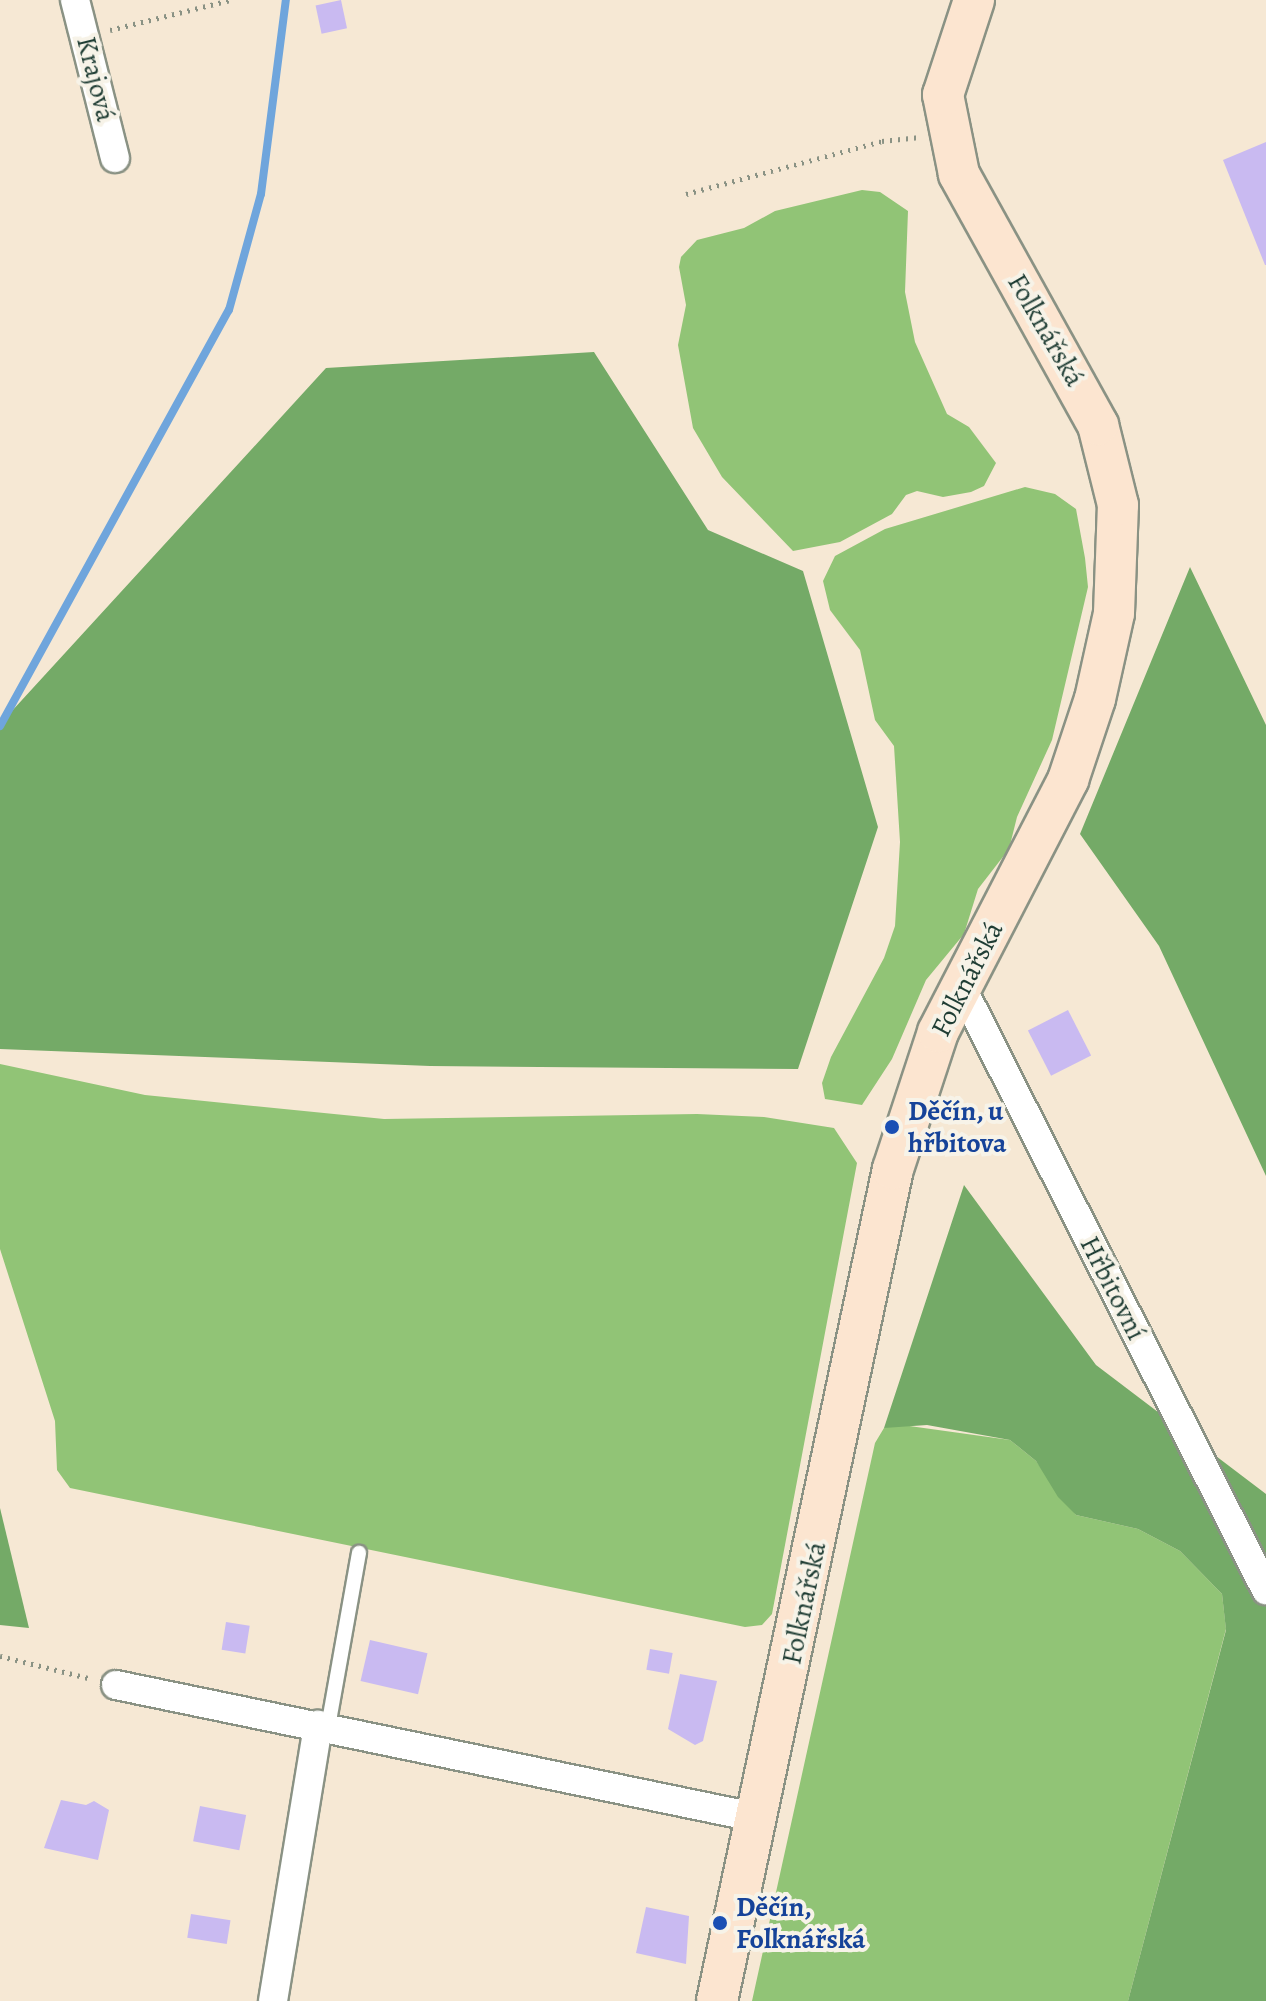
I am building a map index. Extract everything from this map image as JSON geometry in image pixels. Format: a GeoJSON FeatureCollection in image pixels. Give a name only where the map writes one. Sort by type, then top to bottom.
{"type":"FeatureCollection","features":[{"type":"Feature","properties":{"kind":"street","name":"Krajová"},"geometry":{"type":"LineString","coordinates":[[75,0],[115,158]]}},
{"type":"Feature","properties":{"kind":"street","name":"Folknářská"},"geometry":{"type":"LineString","coordinates":[[717,2001],[759,1818],[893,1169],[919,1081],[961,986],[1051,818],[1083,740],[1106,656],[1120,537],[1113,474],[1098,425],[959,174],[943,95],[974,0]]}},
{"type":"Feature","properties":{"kind":"street","name":"Hřbitovní"},"geometry":{"type":"LineString","coordinates":[[961,986],[1266,1590]]}},
{"type":"Feature","properties":{"kind":"street"},"geometry":{"type":"LineString","coordinates":[[116,1685],[759,1818]]}},
{"type":"Feature","properties":{"kind":"street"},"geometry":{"type":"LineString","coordinates":[[273,2001],[323,1726]]}},
{"type":"Feature","properties":{"kind":"lane"},"geometry":{"type":"LineString","coordinates":[[323,1726],[359,1553]]}},
{"type":"Feature","properties":{"kind":"path"},"geometry":{"type":"LineString","coordinates":[[85,36],[230,0]]}},
{"type":"Feature","properties":{"kind":"path"},"geometry":{"type":"LineString","coordinates":[[686,194],[882,141],[951,134]]}},
{"type":"Feature","properties":{"kind":"path"},"geometry":{"type":"LineString","coordinates":[[0,1656],[116,1685]]}},
{"type":"Feature","properties":{"kind":"green space"},"geometry":{"type":"Polygon","coordinates":[[[862,190],[880,192],[908,211],[905,292],[915,342],[947,414],[969,427],[996,463],[984,486],[971,492],[943,497],[917,491],[906,495],[892,514],[840,542],[793,551],[722,477],[693,428],[678,345],[686,305],[679,267],[681,257],[697,240],[744,228],[775,211],[862,190]]]}},
{"type":"Feature","properties":{"kind":"green space"},"geometry":{"type":"Polygon","coordinates":[[[594,352],[708,530],[803,571],[878,827],[798,1069],[430,1066],[0,1049],[0,724],[326,368],[594,352]]]}},
{"type":"Feature","properties":{"kind":"green space"},"geometry":{"type":"Polygon","coordinates":[[[1025,487],[1055,494],[1076,509],[1085,558],[1088,587],[1052,740],[1017,817],[1009,849],[978,889],[964,934],[926,980],[892,1059],[862,1105],[825,1099],[822,1083],[831,1057],[884,958],[895,926],[900,842],[894,746],[875,720],[860,650],[830,610],[823,581],[835,556],[885,529],[1025,487]]]}},
{"type":"Feature","properties":{"kind":"green space"},"geometry":{"type":"Polygon","coordinates":[[[1190,567],[1266,725],[1266,1176],[1159,946],[1080,834],[1190,567]]]}},
{"type":"Feature","properties":{"kind":"green space"},"geometry":{"type":"Polygon","coordinates":[[[0,1064],[145,1095],[384,1119],[697,1114],[764,1117],[834,1128],[857,1163],[772,1614],[762,1625],[745,1627],[70,1488],[57,1470],[55,1421],[0,1249],[0,1064]]]}},
{"type":"Feature","properties":{"kind":"green space"},"geometry":{"type":"Polygon","coordinates":[[[964,1185],[1096,1365],[1266,1494],[1266,2001],[1128,2001],[1226,1630],[1222,1594],[1180,1551],[1138,1529],[1076,1515],[1058,1497],[1036,1461],[1010,1440],[927,1425],[884,1428],[964,1185]]]}},
{"type":"Feature","properties":{"kind":"green space"},"geometry":{"type":"Polygon","coordinates":[[[895,1424],[1010,1440],[1036,1461],[1076,1515],[1138,1529],[1180,1551],[1222,1594],[1226,1629],[1128,2001],[752,2001],[875,1443],[884,1428],[895,1424]]]}},
{"type":"Feature","properties":{"kind":"green space"},"geometry":{"type":"Polygon","coordinates":[[[0,1508],[29,1628],[0,1625],[0,1508]]]}},
{"type":"Feature","properties":{"kind":"building"},"geometry":{"type":"Polygon","coordinates":[[[341,0],[347,28],[322,34],[316,5],[341,0]]]}},
{"type":"Feature","properties":{"kind":"building"},"geometry":{"type":"Polygon","coordinates":[[[1266,142],[1266,265],[1265,265],[1223,160],[1266,142]]]}},
{"type":"Feature","properties":{"kind":"building"},"geometry":{"type":"Polygon","coordinates":[[[1068,1010],[1091,1055],[1051,1076],[1028,1030],[1068,1010]]]}},
{"type":"Feature","properties":{"kind":"building"},"geometry":{"type":"Polygon","coordinates":[[[226,1622],[250,1626],[245,1653],[222,1650],[226,1622]]]}},
{"type":"Feature","properties":{"kind":"building"},"geometry":{"type":"Polygon","coordinates":[[[370,1640],[427,1653],[418,1694],[361,1681],[370,1640]]]}},
{"type":"Feature","properties":{"kind":"building"},"geometry":{"type":"Polygon","coordinates":[[[650,1649],[673,1653],[669,1674],[646,1670],[650,1649]]]}},
{"type":"Feature","properties":{"kind":"building"},"geometry":{"type":"Polygon","coordinates":[[[680,1674],[717,1681],[703,1741],[695,1745],[668,1729],[680,1674]]]}},
{"type":"Feature","properties":{"kind":"building"},"geometry":{"type":"Polygon","coordinates":[[[61,1800],[86,1805],[94,1801],[109,1810],[98,1860],[44,1848],[61,1800]]]}},
{"type":"Feature","properties":{"kind":"building"},"geometry":{"type":"Polygon","coordinates":[[[200,1806],[246,1815],[239,1850],[193,1841],[200,1806]]]}},
{"type":"Feature","properties":{"kind":"building"},"geometry":{"type":"Polygon","coordinates":[[[646,1907],[689,1916],[686,1964],[636,1953],[646,1907]]]}},
{"type":"Feature","properties":{"kind":"building"},"geometry":{"type":"Polygon","coordinates":[[[191,1914],[231,1920],[227,1944],[187,1938],[191,1914]]]}},
{"type":"Feature","properties":{"kind":"waterway"},"geometry":{"type":"LineString","coordinates":[[0,726],[229,310],[261,194],[286,0]]}},
{"type":"Feature","properties":{"kind":"place","name":"Děčín, u hřbitova"},"geometry":{"type":"Point","coordinates":[892,1127]}},
{"type":"Feature","properties":{"kind":"place","name":"Děčín, Folknářská"},"geometry":{"type":"Point","coordinates":[720,1923]}}]}
